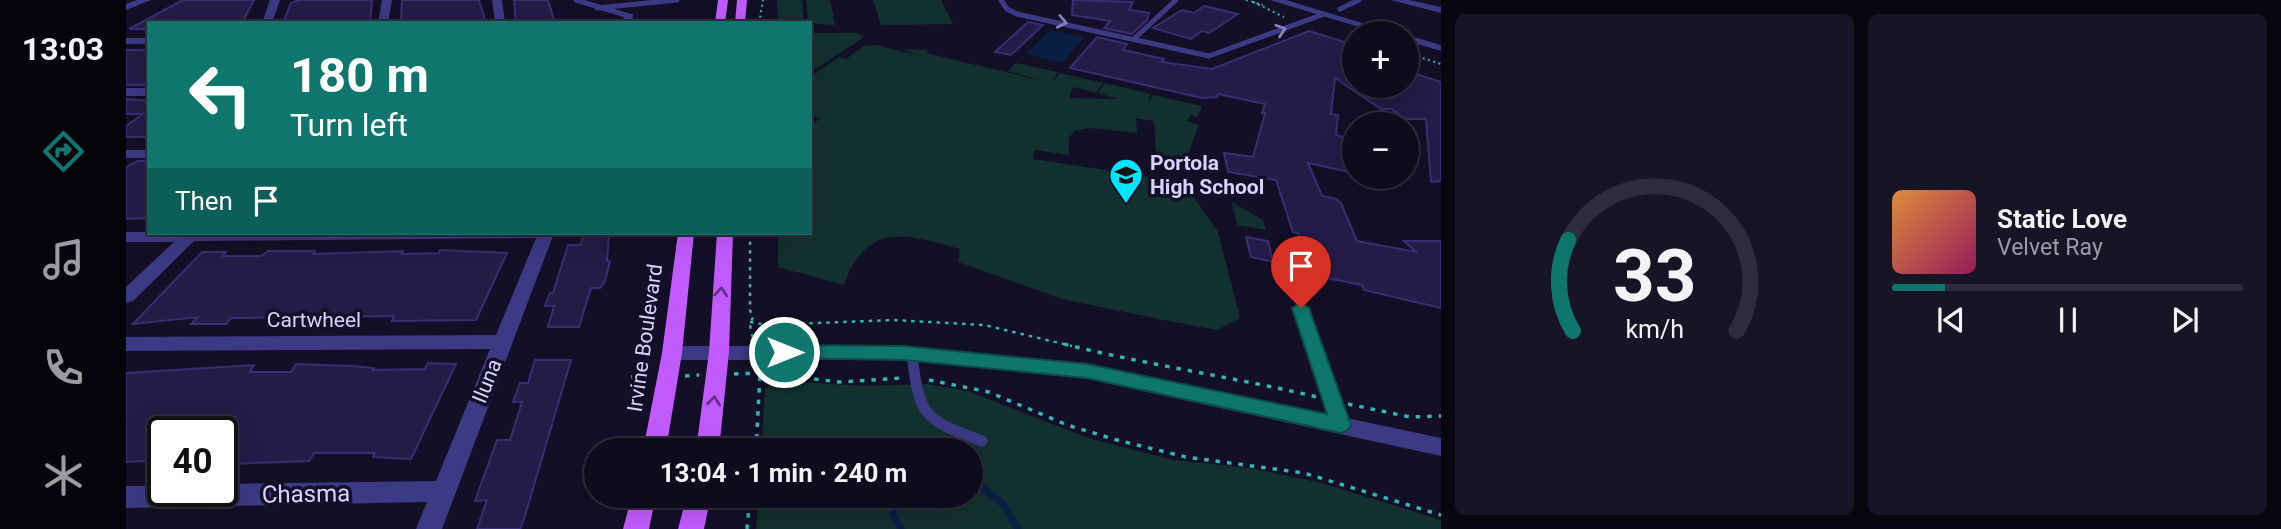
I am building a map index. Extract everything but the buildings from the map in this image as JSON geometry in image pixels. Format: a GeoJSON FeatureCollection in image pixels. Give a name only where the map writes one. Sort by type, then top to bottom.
{"type":"FeatureCollection","features":[{"type":"Feature","properties":{"kind":"main road"},"geometry":{"type":"LineString","coordinates":[[720,21],[723,0]]}},
{"type":"Feature","properties":{"kind":"main road"},"geometry":{"type":"LineString","coordinates":[[740,21],[742,0]]}},
{"type":"Feature","properties":{"kind":"main road","name":"Irvine Boulevard"},"geometry":{"type":"LineString","coordinates":[[656,438],[672,353],[686,235]]}},
{"type":"Feature","properties":{"kind":"main road"},"geometry":{"type":"LineString","coordinates":[[709,438],[719,352],[725,235]]}},
{"type":"Feature","properties":{"kind":"main road"},"geometry":{"type":"LineString","coordinates":[[636,529],[641,508]]}},
{"type":"Feature","properties":{"kind":"main road"},"geometry":{"type":"LineString","coordinates":[[691,529],[696,508]]}},
{"type":"Feature","properties":{"kind":"street"},"geometry":{"type":"LineString","coordinates":[[126,6],[146,0]]}},
{"type":"Feature","properties":{"kind":"street"},"geometry":{"type":"LineString","coordinates":[[268,21],[275,0]]}},
{"type":"Feature","properties":{"kind":"street"},"geometry":{"type":"LineString","coordinates":[[383,21],[387,0]]}},
{"type":"Feature","properties":{"kind":"street"},"geometry":{"type":"LineString","coordinates":[[497,0],[500,21]]}},
{"type":"Feature","properties":{"kind":"street"},"geometry":{"type":"LineString","coordinates":[[1275,0],[1348,21]]}},
{"type":"Feature","properties":{"kind":"street"},"geometry":{"type":"LineString","coordinates":[[1396,0],[1441,10]]}},
{"type":"Feature","properties":{"kind":"street"},"geometry":{"type":"LineString","coordinates":[[126,41],[147,41]]}},
{"type":"Feature","properties":{"kind":"street"},"geometry":{"type":"LineString","coordinates":[[1419,42],[1441,48]]}},
{"type":"Feature","properties":{"kind":"street"},"geometry":{"type":"LineString","coordinates":[[126,92],[147,92]]}},
{"type":"Feature","properties":{"kind":"street"},"geometry":{"type":"LineString","coordinates":[[126,154],[147,154]]}},
{"type":"Feature","properties":{"kind":"street"},"geometry":{"type":"LineString","coordinates":[[126,237],[191,235]]}},
{"type":"Feature","properties":{"kind":"street"},"geometry":{"type":"LineString","coordinates":[[126,297],[191,235]]}},
{"type":"Feature","properties":{"kind":"street","name":"Iluna"},"geometry":{"type":"LineString","coordinates":[[429,529],[545,235]]}},
{"type":"Feature","properties":{"kind":"street","name":"Cartwheel"},"geometry":{"type":"LineString","coordinates":[[126,344],[503,342]]}},
{"type":"Feature","properties":{"kind":"street"},"geometry":{"type":"LineString","coordinates":[[672,353],[912,354],[1087,371],[1441,447]]}},
{"type":"Feature","properties":{"kind":"street","name":"Chasma"},"geometry":{"type":"LineString","coordinates":[[126,497],[444,491]]}},
{"type":"Feature","properties":{"kind":"lane"},"geometry":{"type":"LineString","coordinates":[[577,0],[628,19]]}},
{"type":"Feature","properties":{"kind":"lane"},"geometry":{"type":"LineString","coordinates":[[597,8],[677,0]]}},
{"type":"Feature","properties":{"kind":"lane"},"geometry":{"type":"LineString","coordinates":[[1001,0],[1007,9],[1017,14],[1135,38],[1198,55],[1214,55],[1324,14]]}},
{"type":"Feature","properties":{"kind":"lane"},"geometry":{"type":"LineString","coordinates":[[1135,38],[1176,0]]}},
{"type":"Feature","properties":{"kind":"lane"},"geometry":{"type":"LineString","coordinates":[[1340,9],[1359,0]]}},
{"type":"Feature","properties":{"kind":"lane"},"geometry":{"type":"LineString","coordinates":[[1301,308],[1341,425]]}},
{"type":"Feature","properties":{"kind":"lane"},"geometry":{"type":"LineString","coordinates":[[912,354],[923,413],[936,424],[974,438]]}},
{"type":"Feature","properties":{"kind":"path"},"geometry":{"type":"LineString","coordinates":[[759,21],[763,0]]}},
{"type":"Feature","properties":{"kind":"path"},"geometry":{"type":"LineString","coordinates":[[1419,57],[1441,64]]}},
{"type":"Feature","properties":{"kind":"path"},"geometry":{"type":"LineString","coordinates":[[631,377],[760,373],[840,382],[915,378],[961,384],[989,392],[1067,425],[1116,440],[1186,457],[1304,473],[1441,515]]}},
{"type":"Feature","properties":{"kind":"path"},"geometry":{"type":"LineString","coordinates":[[747,529],[749,508]]}},
{"type":"Feature","properties":{"kind":"green space"},"geometry":{"type":"Polygon","coordinates":[[[777,0],[802,0],[804,21],[778,21],[777,0]]]}},
{"type":"Feature","properties":{"kind":"green space"},"geometry":{"type":"Polygon","coordinates":[[[806,0],[830,0],[835,25],[808,21],[806,0]]]}},
{"type":"Feature","properties":{"kind":"green space"},"geometry":{"type":"Polygon","coordinates":[[[873,0],[941,0],[953,24],[881,25],[873,0]]]}},
{"type":"Feature","properties":{"kind":"green space"},"geometry":{"type":"Polygon","coordinates":[[[812,33],[857,33],[864,37],[812,72],[812,33]]]}},
{"type":"Feature","properties":{"kind":"green space"},"geometry":{"type":"Polygon","coordinates":[[[877,45],[920,56],[902,49],[929,50],[926,53],[1047,82],[1008,71],[1016,63],[1058,72],[1051,83],[1060,73],[1103,83],[1096,93],[1073,87],[1069,98],[1118,99],[1098,93],[1105,83],[1151,94],[1147,106],[1153,95],[1202,106],[1197,117],[1190,115],[1187,121],[1199,125],[1186,159],[1156,155],[1154,121],[1136,118],[1137,133],[1089,128],[1075,131],[1069,137],[1069,155],[1034,150],[1033,159],[1189,183],[1191,193],[1218,232],[1240,318],[1217,330],[1062,299],[958,262],[960,249],[906,237],[877,241],[864,250],[853,264],[844,285],[778,267],[778,235],[812,235],[812,124],[820,119],[812,117],[812,76],[839,57],[846,59],[864,46],[877,45]]]}},
{"type":"Feature","properties":{"kind":"green space"},"geometry":{"type":"Polygon","coordinates":[[[1232,202],[1263,220],[1266,230],[1237,225],[1232,202]]]}},
{"type":"Feature","properties":{"kind":"green space"},"geometry":{"type":"Polygon","coordinates":[[[779,381],[867,386],[926,384],[968,391],[1088,438],[1173,460],[1250,468],[1322,483],[1441,520],[1441,529],[756,529],[758,508],[983,508],[983,438],[762,438],[765,389],[779,381]]]}},
{"type":"Feature","properties":{"kind":"water"},"geometry":{"type":"Polygon","coordinates":[[[1050,30],[1084,37],[1062,63],[1026,54],[1050,30]]]}},
{"type":"Feature","properties":{"kind":"waterway"},"geometry":{"type":"LineString","coordinates":[[983,488],[1003,504],[1018,529]]}},
{"type":"Feature","properties":{"kind":"waterway"},"geometry":{"type":"LineString","coordinates":[[895,508],[893,515],[901,529]]}},
{"type":"Feature","properties":{"kind":"place","name":"Portola High School"},"geometry":{"type":"Point","coordinates":[1126,205]}},
{"type":"Feature","properties":{"kind":"route"},"geometry":{"type":"LineString","coordinates":[[784,352],[904,353],[1087,371],[1341,425],[1301,308]]}}]}
